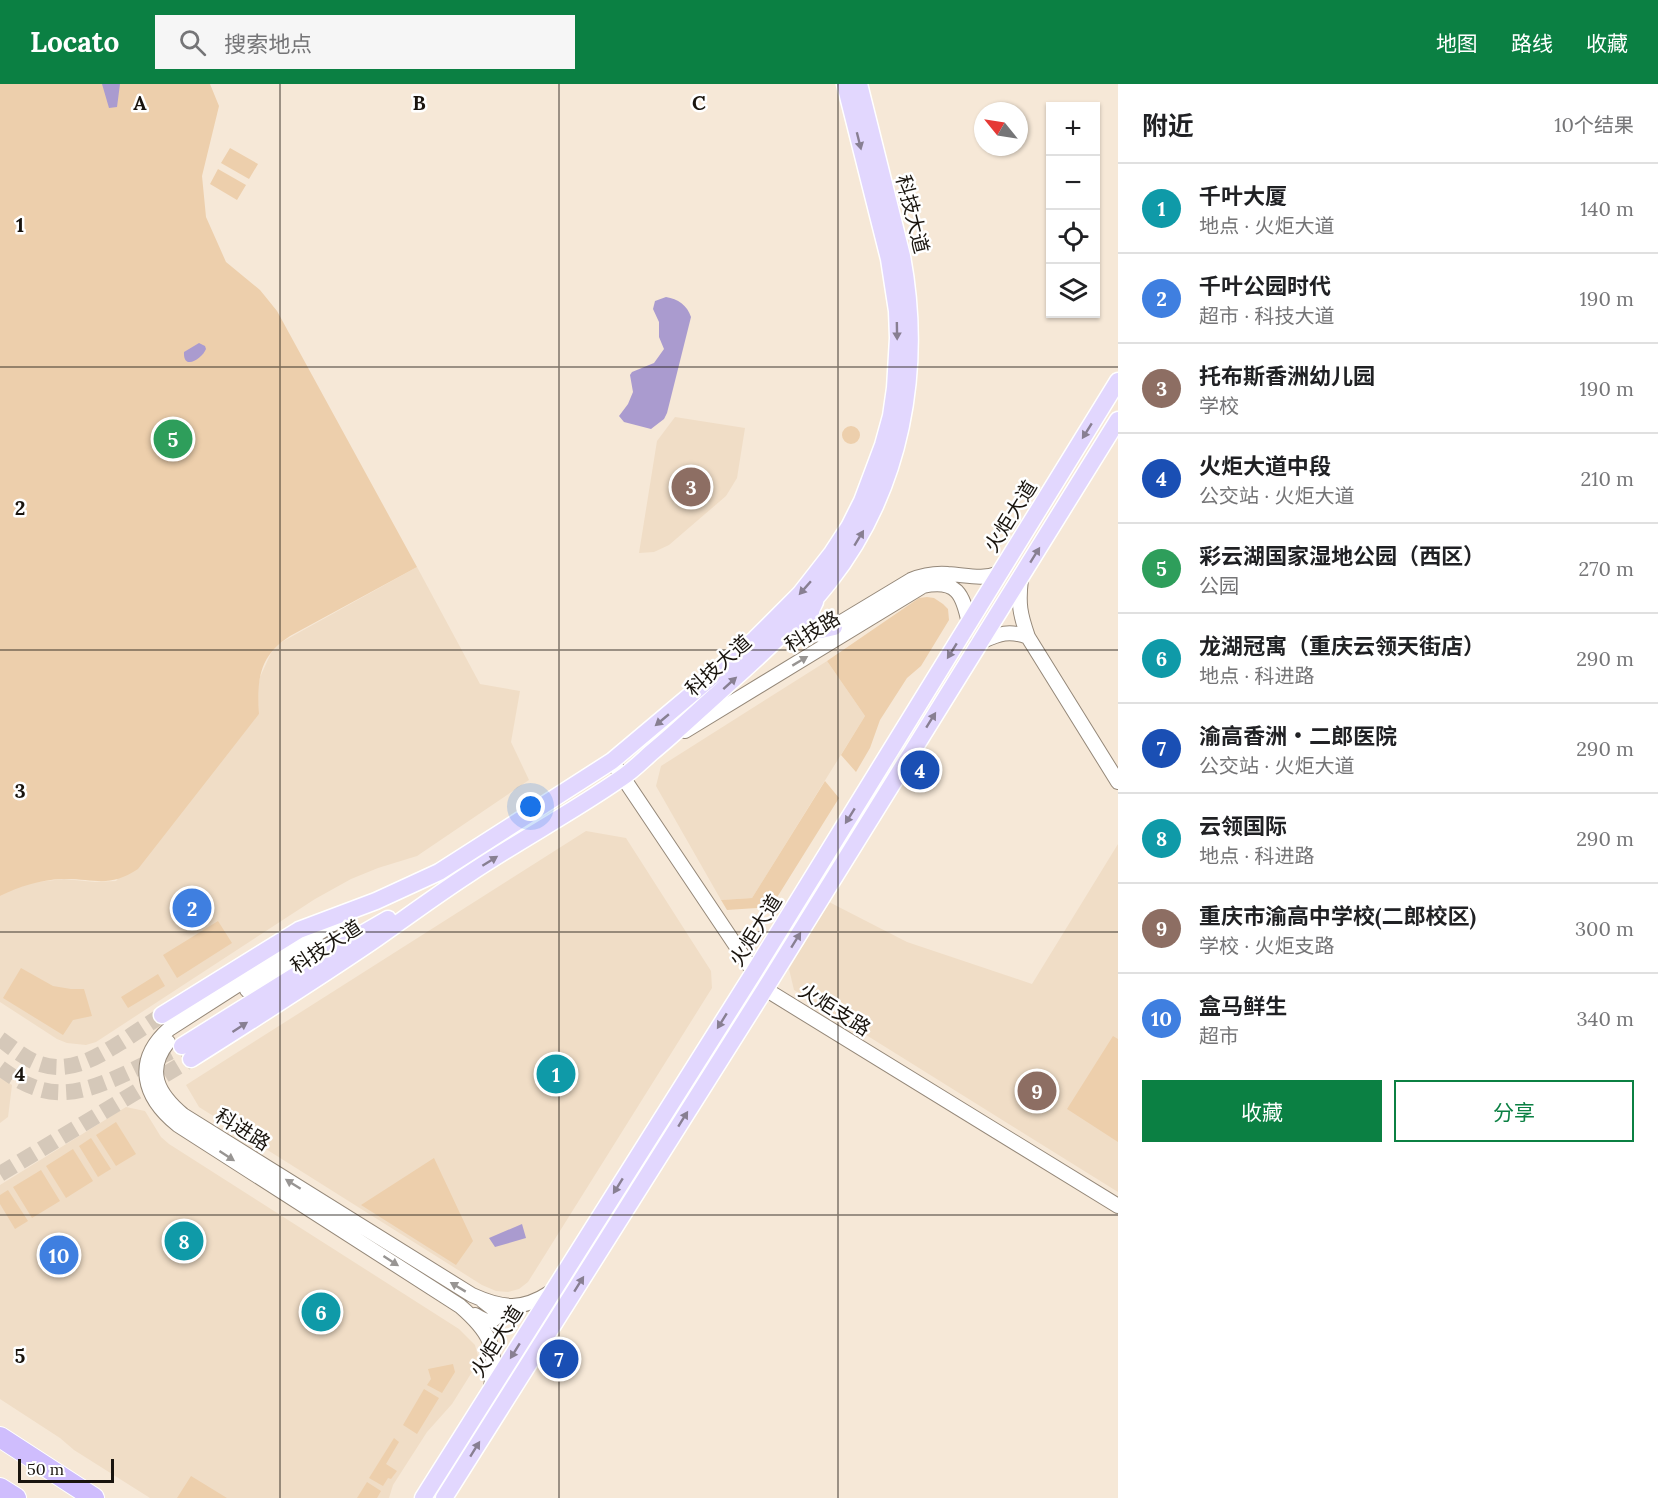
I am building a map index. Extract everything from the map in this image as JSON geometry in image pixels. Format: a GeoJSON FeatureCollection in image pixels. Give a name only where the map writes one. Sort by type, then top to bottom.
{"type":"FeatureCollection","features":[{"type":"Feature","properties":{"kind":"highway"},"geometry":{"type":"LineString","coordinates":[[0,1437],[94,1498]]}},
{"type":"Feature","properties":{"kind":"highway"},"geometry":{"type":"LineString","coordinates":[[0,1488],[16,1498]]}},
{"type":"Feature","properties":{"kind":"main road","name":"科技大道"},"geometry":{"type":"LineString","coordinates":[[162,1016],[293,933],[356,909],[439,872],[612,761],[755,639],[818,573],[849,527],[873,474],[891,416],[898,338],[890,259],[845,84]]}},
{"type":"Feature","properties":{"kind":"main road","name":"科技大道"},"geometry":{"type":"LineString","coordinates":[[362,934],[187,1053],[368,944],[470,873],[622,778],[741,674],[783,633],[820,592],[860,536],[875,508],[897,450],[909,372],[911,338],[908,284],[859,84]]}},
{"type":"Feature","properties":{"kind":"main road","name":"火炬大道"},"geometry":{"type":"LineString","coordinates":[[423,1498],[754,972],[1118,381]]}},
{"type":"Feature","properties":{"kind":"main road","name":"火炬大道"},"geometry":{"type":"LineString","coordinates":[[444,1498],[765,989],[1118,420]]}},
{"type":"Feature","properties":{"kind":"main road"},"geometry":{"type":"LineString","coordinates":[[820,592],[810,616],[813,628],[821,630],[834,627]]}},
{"type":"Feature","properties":{"kind":"main road"},"geometry":{"type":"LineString","coordinates":[[362,934],[470,873]]}},
{"type":"Feature","properties":{"kind":"street","name":"科技路"},"geometry":{"type":"LineString","coordinates":[[755,639],[768,634],[815,635],[834,627],[911,579],[923,575],[947,573],[983,578],[1000,573]]}},
{"type":"Feature","properties":{"kind":"street"},"geometry":{"type":"LineString","coordinates":[[1021,577],[1018,599],[1020,614],[1028,637],[1118,782]]}},
{"type":"Feature","properties":{"kind":"street","name":"科技路"},"geometry":{"type":"LineString","coordinates":[[660,746],[923,586],[936,584],[955,589],[961,596],[969,624]]}},
{"type":"Feature","properties":{"kind":"street"},"geometry":{"type":"LineString","coordinates":[[978,644],[1006,633],[1017,633],[1028,637]]}},
{"type":"Feature","properties":{"kind":"street","name":"火炬支路"},"geometry":{"type":"LineString","coordinates":[[612,761],[765,989],[1118,1206]]}},
{"type":"Feature","properties":{"kind":"street"},"geometry":{"type":"LineString","coordinates":[[356,909],[169,1029],[156,1042],[147,1062],[146,1073],[151,1095],[178,1125],[460,1306],[482,1319],[492,1321],[496,1317],[496,1311],[480,1299]]}},
{"type":"Feature","properties":{"kind":"street","name":"科进路"},"geometry":{"type":"LineString","coordinates":[[362,934],[297,958],[174,1036],[159,1056],[156,1072],[157,1083],[167,1100],[183,1115],[480,1299],[497,1304],[524,1305],[532,1304],[551,1293]]}},
{"type":"Feature","properties":{"kind":"street"},"geometry":{"type":"LineString","coordinates":[[460,1306],[482,1327],[492,1347],[494,1369],[490,1391]]}},
{"type":"Feature","properties":{"kind":"shaded area"},"geometry":{"type":"Polygon","coordinates":[[[0,84],[210,84],[219,106],[202,176],[206,217],[226,262],[260,290],[277,311],[417,567],[290,636],[272,652],[262,669],[259,714],[138,869],[109,881],[62,879],[38,882],[0,896],[0,84]]]}},
{"type":"Feature","properties":{"kind":"shaded area"},"geometry":{"type":"Polygon","coordinates":[[[102,84],[120,84],[117,107],[109,108],[102,84]]]}},
{"type":"Feature","properties":{"kind":"shaded area"},"geometry":{"type":"Polygon","coordinates":[[[230,148],[258,164],[249,179],[221,163],[230,148]]]}},
{"type":"Feature","properties":{"kind":"shaded area"},"geometry":{"type":"Polygon","coordinates":[[[218,169],[246,185],[237,200],[210,184],[218,169]]]}},
{"type":"Feature","properties":{"kind":"shaded area"},"geometry":{"type":"Polygon","coordinates":[[[666,297],[682,303],[691,317],[667,413],[664,419],[651,429],[624,422],[619,416],[633,392],[630,375],[632,372],[654,363],[664,349],[659,337],[659,322],[653,309],[655,301],[666,297]]]}},
{"type":"Feature","properties":{"kind":"shaded area"},"geometry":{"type":"Polygon","coordinates":[[[199,343],[205,346],[204,353],[193,361],[186,361],[184,352],[199,343]]]}},
{"type":"Feature","properties":{"kind":"shaded area"},"geometry":{"type":"Polygon","coordinates":[[[675,417],[745,428],[737,478],[726,496],[669,545],[654,552],[639,553],[657,441],[675,417]]]}},
{"type":"Feature","properties":{"kind":"shaded area"},"geometry":{"type":"Polygon","coordinates":[[[851,426],[857,429],[860,435],[857,441],[851,444],[845,441],[842,435],[845,429],[851,426]]]}},
{"type":"Feature","properties":{"kind":"shaded area"},"geometry":{"type":"Polygon","coordinates":[[[417,567],[480,684],[520,691],[511,742],[529,780],[417,856],[351,879],[315,899],[96,1042],[86,1045],[67,1043],[57,1039],[0,1002],[0,896],[17,887],[37,882],[64,879],[95,882],[116,881],[259,714],[260,677],[271,653],[280,643],[417,567]]]}},
{"type":"Feature","properties":{"kind":"shaded area"},"geometry":{"type":"Polygon","coordinates":[[[919,598],[934,598],[948,609],[949,620],[921,666],[907,678],[880,720],[870,748],[856,772],[841,755],[865,716],[827,661],[919,598]]]}},
{"type":"Feature","properties":{"kind":"shaded area"},"geometry":{"type":"Polygon","coordinates":[[[827,661],[865,716],[752,898],[721,900],[656,786],[661,766],[827,661]]]}},
{"type":"Feature","properties":{"kind":"shaded area"},"geometry":{"type":"Polygon","coordinates":[[[825,781],[839,798],[771,907],[727,910],[721,900],[752,898],[825,781]]]}},
{"type":"Feature","properties":{"kind":"shaded area"},"geometry":{"type":"Polygon","coordinates":[[[586,831],[626,838],[711,971],[712,988],[528,1282],[519,1289],[508,1292],[496,1291],[482,1285],[199,1107],[186,1085],[586,831]]]}},
{"type":"Feature","properties":{"kind":"shaded area"},"geometry":{"type":"Polygon","coordinates":[[[1118,844],[1118,1192],[794,990],[789,969],[829,902],[907,942],[1032,984],[1118,844]]]}},
{"type":"Feature","properties":{"kind":"shaded area"},"geometry":{"type":"Polygon","coordinates":[[[218,921],[232,943],[177,978],[163,955],[218,921]]]}},
{"type":"Feature","properties":{"kind":"shaded area"},"geometry":{"type":"Polygon","coordinates":[[[21,968],[53,986],[84,989],[92,1016],[73,1020],[63,1035],[3,998],[21,968]]]}},
{"type":"Feature","properties":{"kind":"shaded area"},"geometry":{"type":"Polygon","coordinates":[[[158,974],[165,986],[128,1008],[121,997],[158,974]]]}},
{"type":"Feature","properties":{"kind":"shaded area"},"geometry":{"type":"Polygon","coordinates":[[[1113,1036],[1118,1039],[1118,1142],[1067,1109],[1113,1036]]]}},
{"type":"Feature","properties":{"kind":"shaded area"},"geometry":{"type":"Polygon","coordinates":[[[0,1077],[12,1085],[8,1117],[0,1123],[0,1077]]]}},
{"type":"Feature","properties":{"kind":"shaded area"},"geometry":{"type":"Polygon","coordinates":[[[126,1107],[145,1111],[161,1137],[169,1144],[459,1329],[475,1345],[478,1356],[477,1364],[452,1404],[427,1432],[393,1485],[389,1498],[150,1498],[74,1450],[60,1438],[0,1399],[0,1185],[126,1107]]]}},
{"type":"Feature","properties":{"kind":"shaded area"},"geometry":{"type":"Polygon","coordinates":[[[116,1122],[136,1154],[116,1166],[96,1135],[116,1122]]]}},
{"type":"Feature","properties":{"kind":"shaded area"},"geometry":{"type":"Polygon","coordinates":[[[91,1138],[111,1169],[98,1177],[79,1146],[91,1138]]]}},
{"type":"Feature","properties":{"kind":"shaded area"},"geometry":{"type":"Polygon","coordinates":[[[73,1149],[93,1181],[66,1198],[46,1166],[73,1149]]]}},
{"type":"Feature","properties":{"kind":"shaded area"},"geometry":{"type":"Polygon","coordinates":[[[434,1158],[473,1241],[456,1265],[361,1205],[434,1158]]]}},
{"type":"Feature","properties":{"kind":"shaded area"},"geometry":{"type":"Polygon","coordinates":[[[41,1170],[60,1201],[32,1218],[13,1187],[41,1170]]]}},
{"type":"Feature","properties":{"kind":"shaded area"},"geometry":{"type":"Polygon","coordinates":[[[8,1190],[28,1221],[15,1229],[0,1204],[0,1195],[8,1190]]]}},
{"type":"Feature","properties":{"kind":"shaded area"},"geometry":{"type":"Polygon","coordinates":[[[522,1224],[526,1238],[495,1247],[489,1238],[522,1224]]]}},
{"type":"Feature","properties":{"kind":"shaded area"},"geometry":{"type":"Polygon","coordinates":[[[453,1364],[455,1372],[442,1393],[427,1385],[431,1379],[428,1369],[453,1364]]]}},
{"type":"Feature","properties":{"kind":"shaded area"},"geometry":{"type":"Polygon","coordinates":[[[424,1389],[439,1398],[417,1434],[403,1425],[424,1389]]]}},
{"type":"Feature","properties":{"kind":"shaded area"},"geometry":{"type":"Polygon","coordinates":[[[394,1438],[399,1442],[386,1464],[397,1471],[391,1479],[388,1478],[383,1486],[369,1478],[394,1438]]]}},
{"type":"Feature","properties":{"kind":"shaded area"},"geometry":{"type":"Polygon","coordinates":[[[191,1476],[227,1498],[177,1498],[191,1476]]]}},
{"type":"Feature","properties":{"kind":"shaded area"},"geometry":{"type":"Polygon","coordinates":[[[367,1482],[381,1491],[377,1498],[357,1498],[367,1482]]]}},
{"type":"Feature","properties":{"kind":"tunnel"},"geometry":{"type":"LineString","coordinates":[[0,1039],[35,1062],[51,1067],[62,1067],[83,1062],[103,1053],[162,1015]]}},
{"type":"Feature","properties":{"kind":"tunnel"},"geometry":{"type":"LineString","coordinates":[[0,1068],[33,1087],[48,1091],[77,1091],[109,1081],[182,1046]]}},
{"type":"Feature","properties":{"kind":"tunnel"},"geometry":{"type":"LineString","coordinates":[[0,1174],[191,1059]]}},
{"type":"Feature","properties":{"kind":"place","name":"彩云湖国家湿地公园（西区）"},"geometry":{"type":"Point","coordinates":[173,439]}},
{"type":"Feature","properties":{"kind":"place","name":"托布斯香洲幼儿园"},"geometry":{"type":"Point","coordinates":[691,487]}},
{"type":"Feature","properties":{"kind":"place","name":"火炬大道中段"},"geometry":{"type":"Point","coordinates":[920,770]}},
{"type":"Feature","properties":{"kind":"place","name":"千叶公园时代"},"geometry":{"type":"Point","coordinates":[192,908]}},
{"type":"Feature","properties":{"kind":"place","name":"千叶大厦"},"geometry":{"type":"Point","coordinates":[556,1074]}},
{"type":"Feature","properties":{"kind":"place","name":"重庆市渝高中学校(二郎校区)"},"geometry":{"type":"Point","coordinates":[1037,1091]}},
{"type":"Feature","properties":{"kind":"place","name":"云领国际"},"geometry":{"type":"Point","coordinates":[184,1241]}},
{"type":"Feature","properties":{"kind":"place","name":"盒马鲜生"},"geometry":{"type":"Point","coordinates":[59,1255]}},
{"type":"Feature","properties":{"kind":"place","name":"龙湖冠寓（重庆云领天街店）"},"geometry":{"type":"Point","coordinates":[321,1312]}},
{"type":"Feature","properties":{"kind":"place","name":"渝高香洲‧二郎医院"},"geometry":{"type":"Point","coordinates":[559,1359]}}]}
